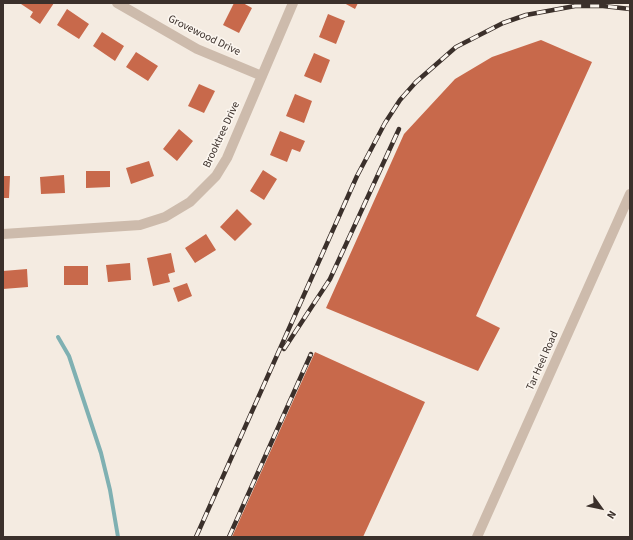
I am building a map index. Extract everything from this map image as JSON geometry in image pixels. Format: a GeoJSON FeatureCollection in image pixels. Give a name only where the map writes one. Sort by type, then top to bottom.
{"type":"FeatureCollection","features":[{"type":"Feature","properties":{"kind":"street","name":"Grovewood Drive"},"geometry":{"type":"LineString","coordinates":[[117,3],[197,48],[262,76]]}},
{"type":"Feature","properties":{"kind":"street","name":"Brooktree Drive"},"geometry":{"type":"LineString","coordinates":[[3,234],[140,225],[166,217],[182,208],[204,190],[216,176],[227,158],[293,3]]}},
{"type":"Feature","properties":{"kind":"street","name":"Tar Heel Road"},"geometry":{"type":"LineString","coordinates":[[477,537],[630,194]]}},
{"type":"Feature","properties":{"kind":"building"},"geometry":{"type":"Polygon","coordinates":[[[21,3],[54,3],[40,24],[30,17],[33,12],[21,3]]]}},
{"type":"Feature","properties":{"kind":"building"},"geometry":{"type":"Polygon","coordinates":[[[234,3],[243,3],[252,8],[239,33],[223,25],[234,3]]]}},
{"type":"Feature","properties":{"kind":"building"},"geometry":{"type":"Polygon","coordinates":[[[344,3],[358,3],[355,9],[344,3]]]}},
{"type":"Feature","properties":{"kind":"building"},"geometry":{"type":"Polygon","coordinates":[[[67,9],[89,24],[79,39],[57,25],[67,9]]]}},
{"type":"Feature","properties":{"kind":"building"},"geometry":{"type":"Polygon","coordinates":[[[328,14],[345,21],[336,44],[319,37],[328,14]]]}},
{"type":"Feature","properties":{"kind":"building"},"geometry":{"type":"Polygon","coordinates":[[[102,32],[124,46],[115,61],[93,46],[102,32]]]}},
{"type":"Feature","properties":{"kind":"building"},"geometry":{"type":"Polygon","coordinates":[[[541,40],[592,62],[476,316],[500,328],[478,371],[326,308],[404,134],[455,79],[492,57],[541,40]]]}},
{"type":"Feature","properties":{"kind":"building"},"geometry":{"type":"Polygon","coordinates":[[[136,52],[158,66],[148,81],[126,67],[136,52]]]}},
{"type":"Feature","properties":{"kind":"building"},"geometry":{"type":"Polygon","coordinates":[[[314,53],[330,60],[321,83],[304,76],[314,53]]]}},
{"type":"Feature","properties":{"kind":"building"},"geometry":{"type":"Polygon","coordinates":[[[199,84],[215,91],[204,113],[188,106],[199,84]]]}},
{"type":"Feature","properties":{"kind":"building"},"geometry":{"type":"Polygon","coordinates":[[[295,94],[312,101],[304,123],[286,116],[295,94]]]}},
{"type":"Feature","properties":{"kind":"building"},"geometry":{"type":"Polygon","coordinates":[[[179,129],[193,141],[177,161],[163,149],[179,129]]]}},
{"type":"Feature","properties":{"kind":"building"},"geometry":{"type":"Polygon","coordinates":[[[280,131],[305,141],[300,152],[292,149],[287,162],[270,155],[280,131]]]}},
{"type":"Feature","properties":{"kind":"building"},"geometry":{"type":"Polygon","coordinates":[[[149,161],[154,176],[131,184],[126,168],[149,161]]]}},
{"type":"Feature","properties":{"kind":"building"},"geometry":{"type":"Polygon","coordinates":[[[263,170],[277,179],[264,200],[250,191],[263,170]]]}},
{"type":"Feature","properties":{"kind":"building"},"geometry":{"type":"Polygon","coordinates":[[[86,171],[110,171],[110,187],[86,188],[86,171]]]}},
{"type":"Feature","properties":{"kind":"building"},"geometry":{"type":"Polygon","coordinates":[[[64,175],[65,193],[41,194],[40,177],[64,175]]]}},
{"type":"Feature","properties":{"kind":"building"},"geometry":{"type":"Polygon","coordinates":[[[3,176],[10,176],[9,198],[3,198],[3,176]]]}},
{"type":"Feature","properties":{"kind":"building"},"geometry":{"type":"Polygon","coordinates":[[[237,209],[252,224],[235,241],[220,227],[237,209]]]}},
{"type":"Feature","properties":{"kind":"building"},"geometry":{"type":"Polygon","coordinates":[[[206,234],[216,250],[195,263],[185,248],[206,234]]]}},
{"type":"Feature","properties":{"kind":"building"},"geometry":{"type":"Polygon","coordinates":[[[171,253],[175,272],[168,274],[170,282],[153,286],[147,258],[171,253]]]}},
{"type":"Feature","properties":{"kind":"building"},"geometry":{"type":"Polygon","coordinates":[[[130,263],[131,280],[108,282],[106,265],[130,263]]]}},
{"type":"Feature","properties":{"kind":"building"},"geometry":{"type":"Polygon","coordinates":[[[64,266],[88,266],[88,285],[64,285],[64,266]]]}},
{"type":"Feature","properties":{"kind":"building"},"geometry":{"type":"Polygon","coordinates":[[[27,269],[28,287],[3,289],[3,271],[27,269]]]}},
{"type":"Feature","properties":{"kind":"building"},"geometry":{"type":"Polygon","coordinates":[[[187,283],[192,296],[178,302],[173,288],[187,283]]]}},
{"type":"Feature","properties":{"kind":"building"},"geometry":{"type":"Polygon","coordinates":[[[315,352],[425,402],[363,537],[232,537],[315,352]]]}},
{"type":"Feature","properties":{"kind":"waterway"},"geometry":{"type":"LineString","coordinates":[[58,337],[69,356],[101,453],[110,490],[118,537]]}},
{"type":"Feature","properties":{"kind":"railway"},"geometry":{"type":"LineString","coordinates":[[196,537],[357,176],[385,123],[400,100],[416,82],[456,47],[503,23],[526,15],[575,6],[603,6],[630,9]]}},
{"type":"Feature","properties":{"kind":"railway"},"geometry":{"type":"LineString","coordinates":[[284,349],[330,279],[399,129]]}},
{"type":"Feature","properties":{"kind":"railway"},"geometry":{"type":"LineString","coordinates":[[229,537],[311,354]]}}]}
